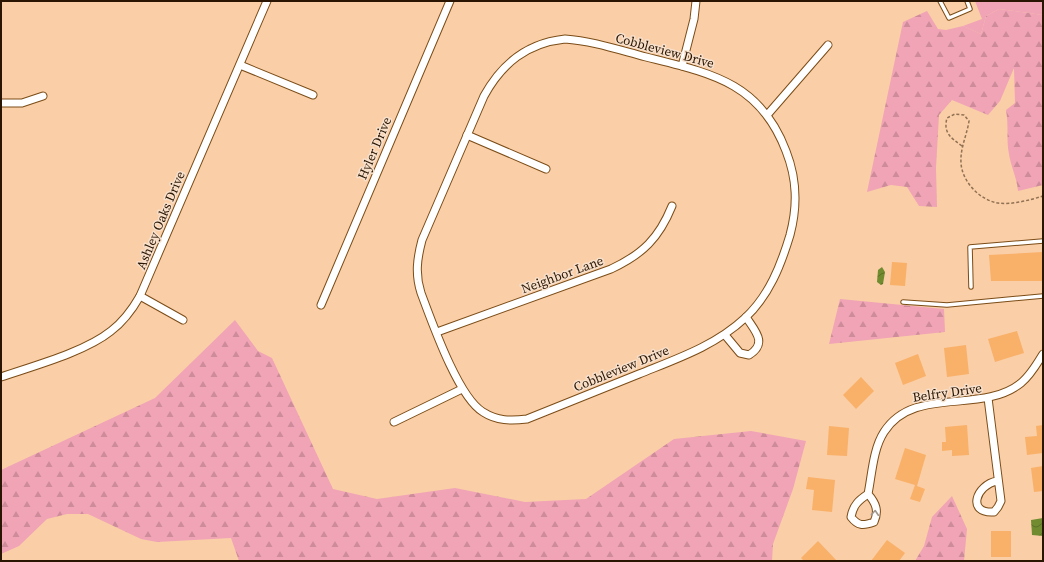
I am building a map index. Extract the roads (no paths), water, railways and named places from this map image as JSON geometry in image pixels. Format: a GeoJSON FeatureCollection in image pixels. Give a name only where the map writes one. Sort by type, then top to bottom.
{"type":"FeatureCollection","features":[{"type":"Feature","properties":{"kind":"street","name":"Ashley Oaks Drive"},"geometry":{"type":"LineString","coordinates":[[1,377],[63,355],[98,340],[121,322],[140,296],[267,1]]}},
{"type":"Feature","properties":{"kind":"street","name":"Hyler Drive"},"geometry":{"type":"LineString","coordinates":[[321,305],[450,1]]}},
{"type":"Feature","properties":{"kind":"street"},"geometry":{"type":"LineString","coordinates":[[682,66],[694,19],[696,1]]}},
{"type":"Feature","properties":{"kind":"street","name":"Cobbleview Drive"},"geometry":{"type":"LineString","coordinates":[[565,39],[585,41],[713,75],[735,87],[752,99],[768,114],[781,137],[791,163],[796,184],[797,204],[783,259],[770,286],[746,317],[725,336],[695,351],[528,419],[509,421],[490,416],[473,404],[462,389],[419,286],[418,256],[422,240],[467,135],[484,96],[498,72],[519,54],[539,44],[565,39]]}},
{"type":"Feature","properties":{"kind":"street"},"geometry":{"type":"LineString","coordinates":[[768,114],[828,45]]}},
{"type":"Feature","properties":{"kind":"street"},"geometry":{"type":"LineString","coordinates":[[240,65],[314,95]]}},
{"type":"Feature","properties":{"kind":"street"},"geometry":{"type":"LineString","coordinates":[[1,103],[22,103],[43,96]]}},
{"type":"Feature","properties":{"kind":"street"},"geometry":{"type":"LineString","coordinates":[[467,135],[546,169]]}},
{"type":"Feature","properties":{"kind":"street","name":"Neighbor Lane"},"geometry":{"type":"LineString","coordinates":[[437,332],[604,271],[629,260],[649,244],[662,229],[672,206]]}},
{"type":"Feature","properties":{"kind":"street"},"geometry":{"type":"LineString","coordinates":[[140,296],[183,320]]}},
{"type":"Feature","properties":{"kind":"street"},"geometry":{"type":"LineString","coordinates":[[725,336],[740,353],[749,355],[756,350],[760,341],[746,317]]}},
{"type":"Feature","properties":{"kind":"street","name":"Belfry Drive"},"geometry":{"type":"LineString","coordinates":[[868,494],[878,445],[884,432],[894,420],[906,411],[919,406],[988,398],[1009,392],[1022,383],[1043,354]]}},
{"type":"Feature","properties":{"kind":"street"},"geometry":{"type":"LineString","coordinates":[[394,422],[462,389]]}},
{"type":"Feature","properties":{"kind":"street"},"geometry":{"type":"LineString","coordinates":[[988,398],[998,481],[1000,501],[994,512],[986,512],[980,509],[977,503],[979,491],[985,486],[998,481]]}},
{"type":"Feature","properties":{"kind":"street"},"geometry":{"type":"LineString","coordinates":[[868,494],[876,507],[874,522],[864,525],[856,523],[851,517],[852,509],[858,501],[868,494]]}},
{"type":"Feature","properties":{"kind":"lane"},"geometry":{"type":"LineString","coordinates":[[940,1],[949,18],[970,9],[966,1]]}},
{"type":"Feature","properties":{"kind":"lane"},"geometry":{"type":"LineString","coordinates":[[971,287],[970,247],[1043,242]]}},
{"type":"Feature","properties":{"kind":"lane"},"geometry":{"type":"LineString","coordinates":[[902,302],[947,305],[1043,296]]}},
{"type":"Feature","properties":{"kind":"water"},"geometry":{"type":"Polygon","coordinates":[[[882,267],[885,272],[883,284],[881,285],[877,282],[878,270],[882,267]]]}},
{"type":"Feature","properties":{"kind":"water"},"geometry":{"type":"Polygon","coordinates":[[[1043,518],[1043,536],[1032,535],[1031,520],[1043,518]]]}}]}
